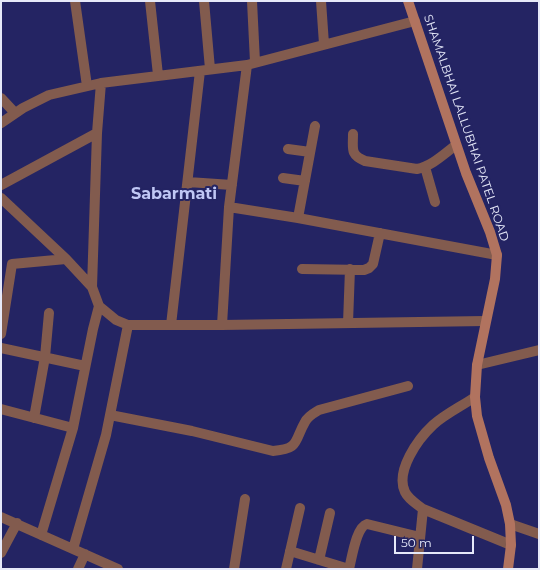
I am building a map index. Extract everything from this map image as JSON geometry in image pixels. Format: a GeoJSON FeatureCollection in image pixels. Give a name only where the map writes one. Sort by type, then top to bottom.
{"type":"FeatureCollection","features":[{"type":"Feature","properties":{"kind":"main road","name":"SHAMALBHAI LALLUBHAI PATEL ROAD"},"geometry":{"type":"LineString","coordinates":[[408,1],[466,173],[490,232],[497,255],[495,279],[477,365],[475,397],[477,416],[489,458],[506,504],[510,524],[511,545],[508,569]]}},
{"type":"Feature","properties":{"kind":"street"},"geometry":{"type":"LineString","coordinates":[[75,1],[87,86]]}},
{"type":"Feature","properties":{"kind":"street"},"geometry":{"type":"LineString","coordinates":[[150,1],[158,75]]}},
{"type":"Feature","properties":{"kind":"street"},"geometry":{"type":"LineString","coordinates":[[170,325],[188,182],[205,70],[204,1]]}},
{"type":"Feature","properties":{"kind":"street"},"geometry":{"type":"LineString","coordinates":[[222,325],[229,207],[251,64],[252,1]]}},
{"type":"Feature","properties":{"kind":"street"},"geometry":{"type":"LineString","coordinates":[[321,1],[324,44]]}},
{"type":"Feature","properties":{"kind":"street"},"geometry":{"type":"LineString","coordinates":[[1,123],[15,113],[49,95],[101,83],[251,64],[415,21]]}},
{"type":"Feature","properties":{"kind":"street"},"geometry":{"type":"LineString","coordinates":[[101,83],[97,133],[92,287],[99,306],[116,320],[128,325],[485,322]]}},
{"type":"Feature","properties":{"kind":"street"},"geometry":{"type":"LineString","coordinates":[[1,98],[15,113]]}},
{"type":"Feature","properties":{"kind":"street"},"geometry":{"type":"LineString","coordinates":[[298,218],[315,126]]}},
{"type":"Feature","properties":{"kind":"street"},"geometry":{"type":"LineString","coordinates":[[1,185],[97,133]]}},
{"type":"Feature","properties":{"kind":"street"},"geometry":{"type":"LineString","coordinates":[[353,134],[353,152],[355,156],[360,159],[417,169],[425,167],[456,144]]}},
{"type":"Feature","properties":{"kind":"street"},"geometry":{"type":"LineString","coordinates":[[288,149],[310,152]]}},
{"type":"Feature","properties":{"kind":"street"},"geometry":{"type":"LineString","coordinates":[[425,167],[435,202]]}},
{"type":"Feature","properties":{"kind":"street"},"geometry":{"type":"LineString","coordinates":[[284,178],[305,182]]}},
{"type":"Feature","properties":{"kind":"street"},"geometry":{"type":"LineString","coordinates":[[188,182],[232,185]]}},
{"type":"Feature","properties":{"kind":"street"},"geometry":{"type":"LineString","coordinates":[[1,198],[66,259],[92,287]]}},
{"type":"Feature","properties":{"kind":"street"},"geometry":{"type":"LineString","coordinates":[[229,207],[298,218],[497,255]]}},
{"type":"Feature","properties":{"kind":"street"},"geometry":{"type":"LineString","coordinates":[[302,269],[364,270],[369,268],[373,264],[380,233]]}},
{"type":"Feature","properties":{"kind":"street"},"geometry":{"type":"LineString","coordinates":[[1,264],[66,259]]}},
{"type":"Feature","properties":{"kind":"street"},"geometry":{"type":"LineString","coordinates":[[1,334],[12,264]]}},
{"type":"Feature","properties":{"kind":"street"},"geometry":{"type":"LineString","coordinates":[[348,324],[350,269]]}},
{"type":"Feature","properties":{"kind":"street"},"geometry":{"type":"LineString","coordinates":[[41,535],[73,428],[99,306]]}},
{"type":"Feature","properties":{"kind":"street"},"geometry":{"type":"LineString","coordinates":[[34,418],[45,357],[49,313]]}},
{"type":"Feature","properties":{"kind":"street"},"geometry":{"type":"LineString","coordinates":[[73,549],[106,435],[128,325]]}},
{"type":"Feature","properties":{"kind":"street"},"geometry":{"type":"LineString","coordinates":[[1,348],[85,366]]}},
{"type":"Feature","properties":{"kind":"street"},"geometry":{"type":"LineString","coordinates":[[477,365],[539,350]]}},
{"type":"Feature","properties":{"kind":"street"},"geometry":{"type":"LineString","coordinates":[[110,415],[192,431],[273,451],[283,450],[291,447],[297,442],[305,421],[319,410],[408,386]]}},
{"type":"Feature","properties":{"kind":"street"},"geometry":{"type":"LineString","coordinates":[[475,397],[434,424],[419,441],[409,456],[402,476],[402,484],[406,494],[413,502],[423,509],[511,545]]}},
{"type":"Feature","properties":{"kind":"street"},"geometry":{"type":"LineString","coordinates":[[1,409],[73,428]]}},
{"type":"Feature","properties":{"kind":"street"},"geometry":{"type":"LineString","coordinates":[[234,569],[245,499]]}},
{"type":"Feature","properties":{"kind":"street"},"geometry":{"type":"LineString","coordinates":[[286,569],[300,508]]}},
{"type":"Feature","properties":{"kind":"street"},"geometry":{"type":"LineString","coordinates":[[417,569],[423,509]]}},
{"type":"Feature","properties":{"kind":"street"},"geometry":{"type":"LineString","coordinates":[[319,560],[330,513]]}},
{"type":"Feature","properties":{"kind":"street"},"geometry":{"type":"LineString","coordinates":[[1,517],[118,569]]}},
{"type":"Feature","properties":{"kind":"street"},"geometry":{"type":"LineString","coordinates":[[1,553],[17,523]]}},
{"type":"Feature","properties":{"kind":"street"},"geometry":{"type":"LineString","coordinates":[[290,551],[349,569],[357,536],[360,528],[364,524],[420,537]]}},
{"type":"Feature","properties":{"kind":"street"},"geometry":{"type":"LineString","coordinates":[[510,524],[539,534]]}},
{"type":"Feature","properties":{"kind":"street"},"geometry":{"type":"LineString","coordinates":[[78,569],[85,554]]}},
{"type":"Feature","properties":{"kind":"district","name":"Sabarmati"},"geometry":{"type":"Point","coordinates":[174,194]}}]}
